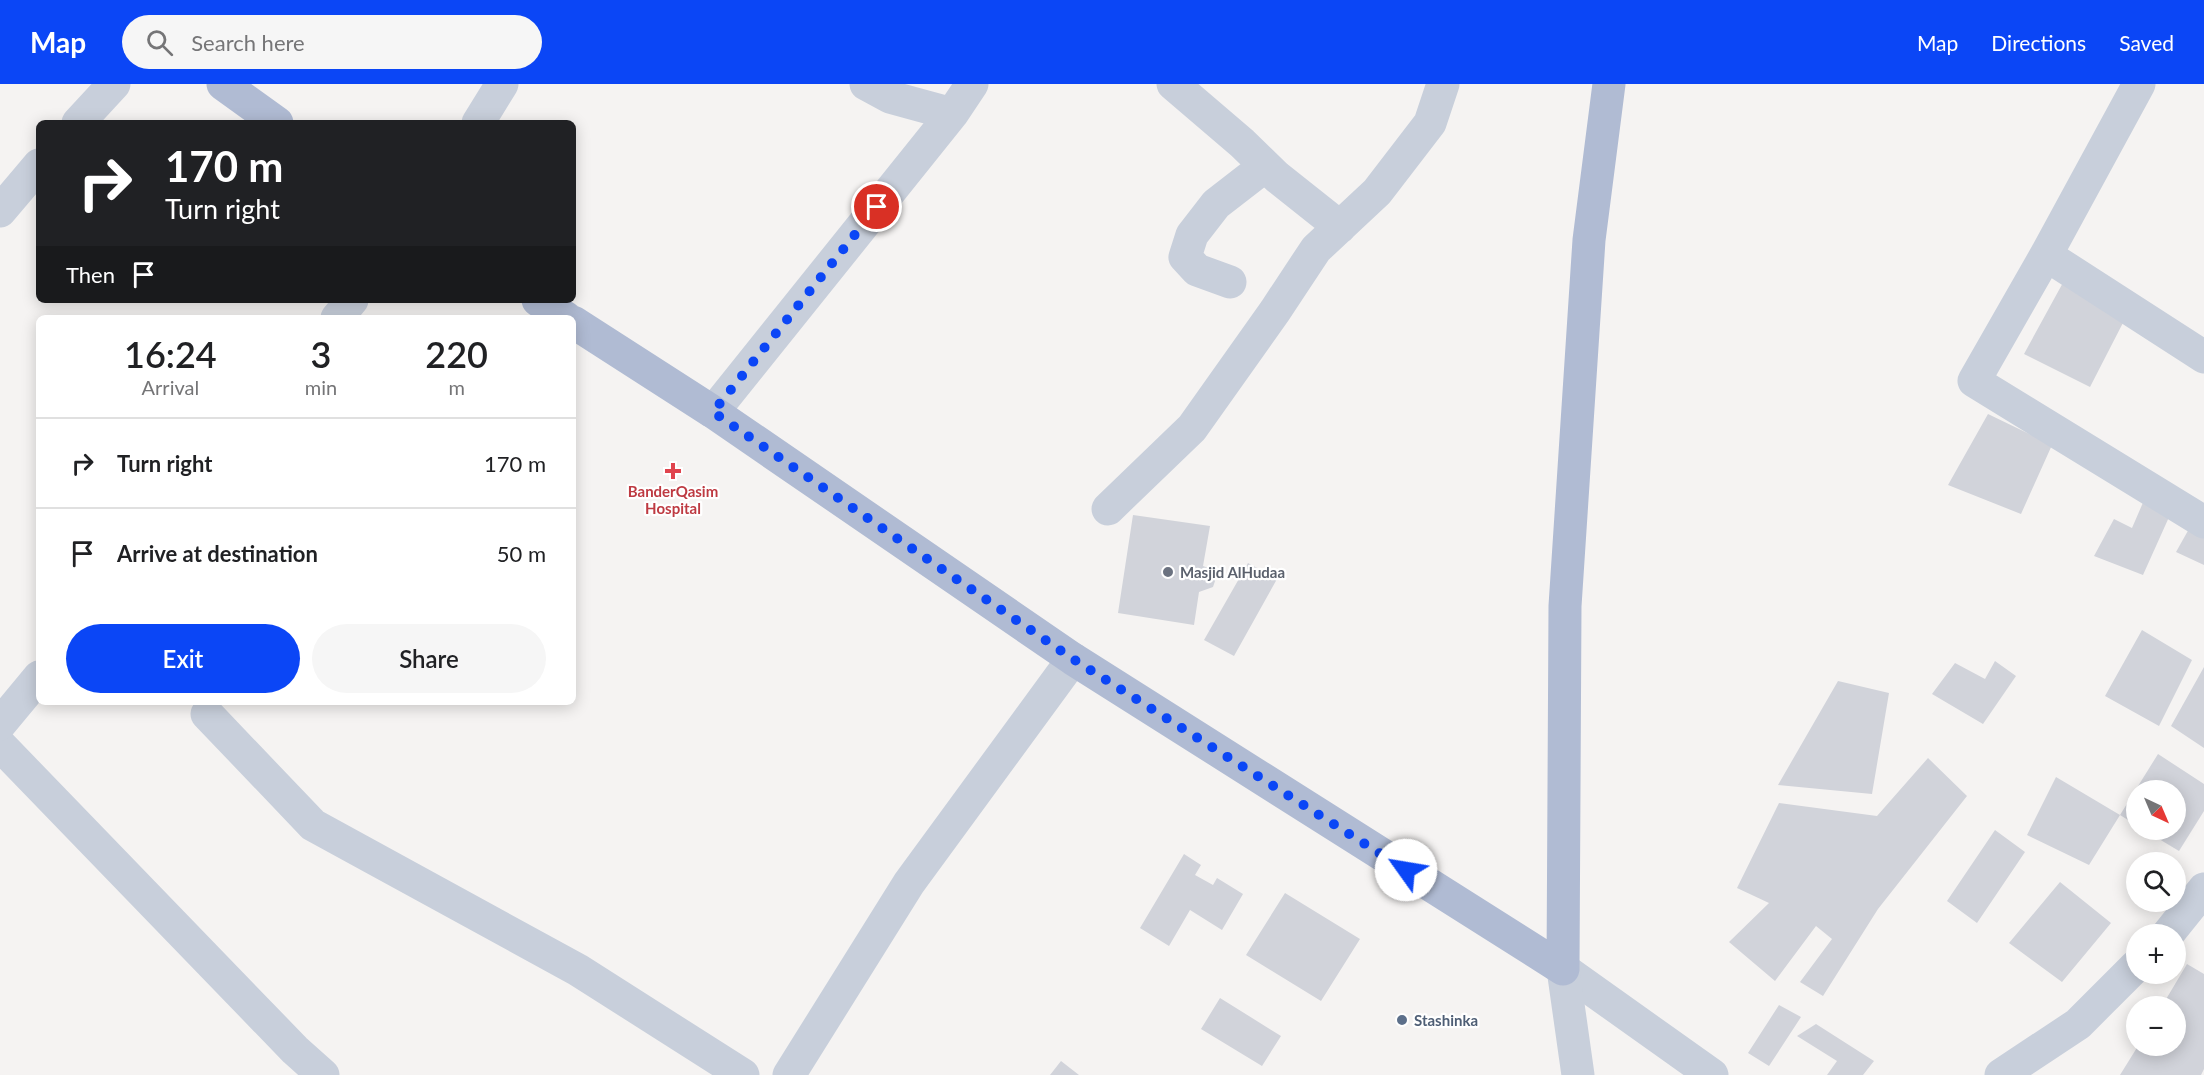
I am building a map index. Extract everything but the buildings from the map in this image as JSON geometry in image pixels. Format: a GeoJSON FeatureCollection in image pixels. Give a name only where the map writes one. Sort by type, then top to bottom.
{"type":"FeatureCollection","features":[{"type":"Feature","properties":{"kind":"main road"},"geometry":{"type":"LineString","coordinates":[[223,84],[273,120]]}},
{"type":"Feature","properties":{"kind":"main road"},"geometry":{"type":"LineString","coordinates":[[1563,969],[1565,606],[1589,240],[1609,84]]}},
{"type":"Feature","properties":{"kind":"main road"},"geometry":{"type":"LineString","coordinates":[[543,303],[561,315]]}},
{"type":"Feature","properties":{"kind":"main road"},"geometry":{"type":"LineString","coordinates":[[576,324],[713,412],[1073,659],[1563,969]]}},
{"type":"Feature","properties":{"kind":"street"},"geometry":{"type":"LineString","coordinates":[[81,120],[114,84]]}},
{"type":"Feature","properties":{"kind":"street"},"geometry":{"type":"LineString","coordinates":[[480,120],[502,84]]}},
{"type":"Feature","properties":{"kind":"street"},"geometry":{"type":"LineString","coordinates":[[866,84],[890,97],[952,114]]}},
{"type":"Feature","properties":{"kind":"street"},"geometry":{"type":"LineString","coordinates":[[713,412],[952,114],[972,84]]}},
{"type":"Feature","properties":{"kind":"street"},"geometry":{"type":"LineString","coordinates":[[1173,84],[1242,143],[1265,166],[1340,227]]}},
{"type":"Feature","properties":{"kind":"street"},"geometry":{"type":"LineString","coordinates":[[1108,509],[1192,428],[1316,249],[1377,192],[1431,123],[1443,84]]}},
{"type":"Feature","properties":{"kind":"street"},"geometry":{"type":"LineString","coordinates":[[2139,84],[1974,381],[2204,522]]}},
{"type":"Feature","properties":{"kind":"street"},"geometry":{"type":"LineString","coordinates":[[1230,282],[1197,270],[1185,257],[1192,235],[1216,204],[1265,166]]}},
{"type":"Feature","properties":{"kind":"street"},"geometry":{"type":"LineString","coordinates":[[0,211],[36,169]]}},
{"type":"Feature","properties":{"kind":"street"},"geometry":{"type":"LineString","coordinates":[[2046,255],[2204,357]]}},
{"type":"Feature","properties":{"kind":"street"},"geometry":{"type":"LineString","coordinates":[[340,315],[350,303]]}},
{"type":"Feature","properties":{"kind":"street"},"geometry":{"type":"LineString","coordinates":[[789,1075],[909,883],[1073,659]]}},
{"type":"Feature","properties":{"kind":"street"},"geometry":{"type":"LineString","coordinates":[[0,724],[36,681]]}},
{"type":"Feature","properties":{"kind":"street"},"geometry":{"type":"LineString","coordinates":[[207,714],[313,825],[578,970],[742,1075]]}},
{"type":"Feature","properties":{"kind":"street"},"geometry":{"type":"LineString","coordinates":[[0,745],[295,1050],[323,1075]]}},
{"type":"Feature","properties":{"kind":"street"},"geometry":{"type":"LineString","coordinates":[[2176,924],[2204,890]]}},
{"type":"Feature","properties":{"kind":"street"},"geometry":{"type":"LineString","coordinates":[[1563,969],[1578,1075]]}},
{"type":"Feature","properties":{"kind":"street"},"geometry":{"type":"LineString","coordinates":[[1563,969],[1712,1075]]}},
{"type":"Feature","properties":{"kind":"street"},"geometry":{"type":"LineString","coordinates":[[2001,1075],[2078,1024],[2126,976]]}},
{"type":"Feature","properties":{"kind":"place","name":"BanderQasim Hospital"},"geometry":{"type":"Point","coordinates":[673,471]}},
{"type":"Feature","properties":{"kind":"place","name":"Masjid AlHudaa"},"geometry":{"type":"Point","coordinates":[1168,572]}},
{"type":"Feature","properties":{"kind":"place","name":"Stashinka"},"geometry":{"type":"Point","coordinates":[1402,1020]}},
{"type":"Feature","properties":{"kind":"route"},"geometry":{"type":"LineString","coordinates":[[877,207],[713,412],[1073,659],[1406,870]]}}]}
